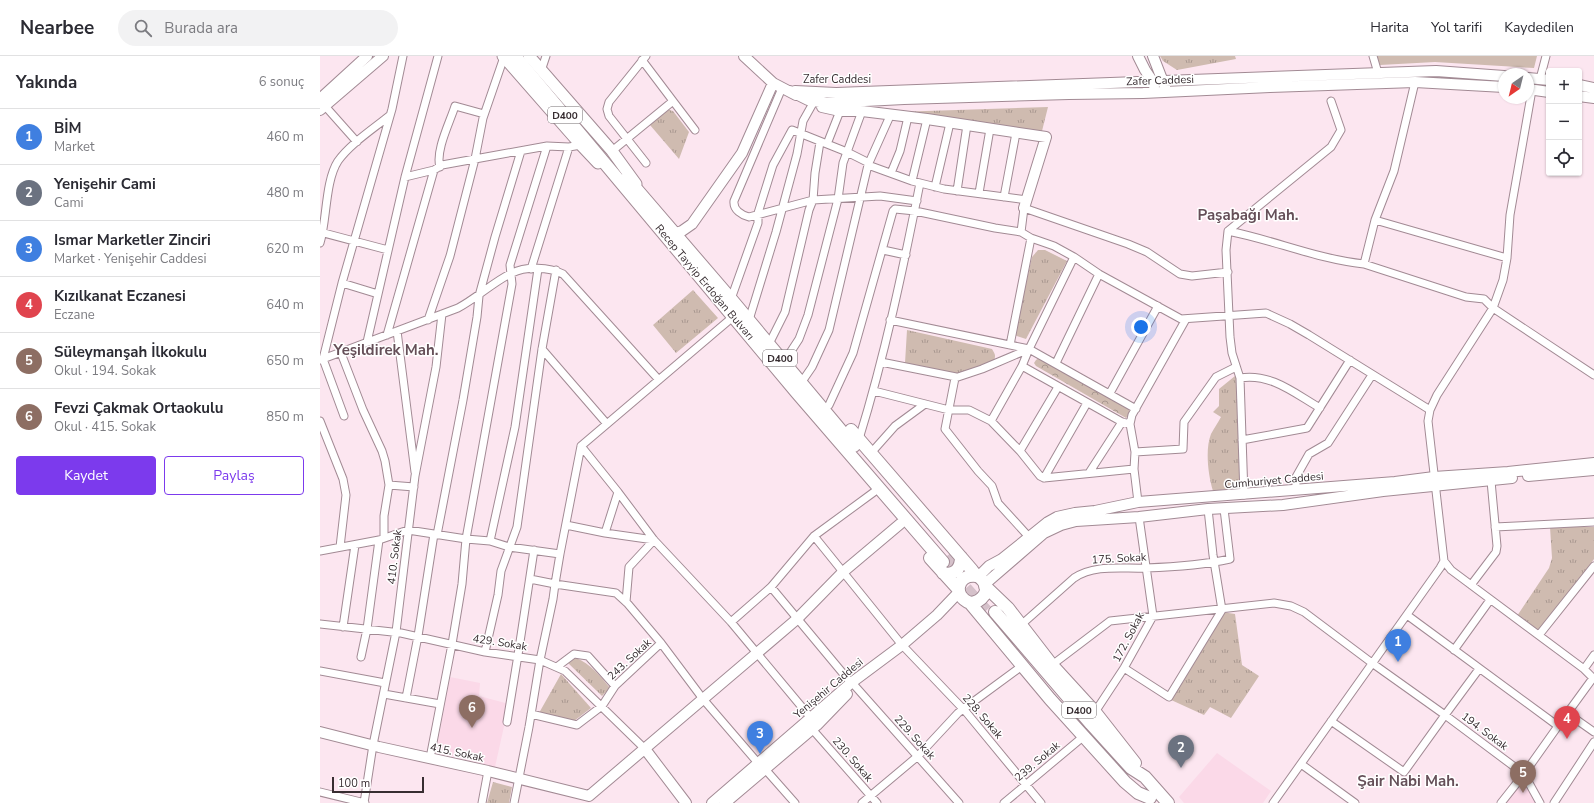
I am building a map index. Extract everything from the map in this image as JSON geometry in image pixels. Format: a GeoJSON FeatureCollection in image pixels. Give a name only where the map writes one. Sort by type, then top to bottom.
{"type":"FeatureCollection","features":[{"type":"Feature","properties":{"kind":"highway","name":"Recep Tayyip Erdoğan Bulvarı"},"geometry":{"type":"LineString","coordinates":[[507,56],[614,175],[675,233],[784,362],[802,389]]}},
{"type":"Feature","properties":{"kind":"highway","name":"Recep Tayyip Erdoğan Bulvarı"},"geometry":{"type":"LineString","coordinates":[[525,56],[612,156],[644,203],[734,316],[802,389],[944,564]]}},
{"type":"Feature","properties":{"kind":"highway"},"geometry":{"type":"LineString","coordinates":[[802,389],[829,405],[960,558],[1008,608],[1052,665],[1095,712],[1132,758],[1145,777]]}},
{"type":"Feature","properties":{"kind":"highway"},"geometry":{"type":"LineString","coordinates":[[802,389],[848,461],[900,524],[944,564],[962,598],[991,617]]}},
{"type":"Feature","properties":{"kind":"highway"},"geometry":{"type":"LineString","coordinates":[[944,564],[948,574],[956,571],[960,567],[960,558]]}},
{"type":"Feature","properties":{"kind":"highway"},"geometry":{"type":"LineString","coordinates":[[959,591],[961,582],[968,576],[981,581]]}},
{"type":"Feature","properties":{"kind":"highway"},"geometry":{"type":"LineString","coordinates":[[969,602],[982,599],[984,595],[981,581]]}},
{"type":"Feature","properties":{"kind":"highway"},"geometry":{"type":"LineString","coordinates":[[1008,608],[998,603],[992,604],[986,611],[1022,666],[1125,782],[1149,801]]}},
{"type":"Feature","properties":{"kind":"highway","name":"D400"},"geometry":{"type":"LineString","coordinates":[[991,617],[1131,768],[1145,777],[1168,803]]}},
{"type":"Feature","properties":{"kind":"highway","name":"D400"},"geometry":{"type":"LineString","coordinates":[[991,617],[1149,801]]}},
{"type":"Feature","properties":{"kind":"main road"},"geometry":{"type":"LineString","coordinates":[[322,105],[367,56]]}},
{"type":"Feature","properties":{"kind":"main road"},"geometry":{"type":"LineString","coordinates":[[322,105],[384,56]]}},
{"type":"Feature","properties":{"kind":"main road"},"geometry":{"type":"LineString","coordinates":[[507,56],[581,145],[644,203]]}},
{"type":"Feature","properties":{"kind":"main road"},"geometry":{"type":"LineString","coordinates":[[529,56],[612,156]]}},
{"type":"Feature","properties":{"kind":"main road"},"geometry":{"type":"LineString","coordinates":[[744,56],[772,83],[786,89],[812,105],[840,111],[862,111],[890,116],[927,119],[1046,137],[1026,204]]}},
{"type":"Feature","properties":{"kind":"main road"},"geometry":{"type":"LineString","coordinates":[[1138,56],[1145,70],[1158,81],[1167,92]]}},
{"type":"Feature","properties":{"kind":"main road"},"geometry":{"type":"LineString","coordinates":[[1153,56],[1158,81],[1155,93]]}},
{"type":"Feature","properties":{"kind":"main road","name":"Zafer Caddesi"},"geometry":{"type":"LineString","coordinates":[[786,89],[836,93],[1436,71],[1498,76]]}},
{"type":"Feature","properties":{"kind":"main road"},"geometry":{"type":"LineString","coordinates":[[1534,78],[1544,79]]}},
{"type":"Feature","properties":{"kind":"main road","name":"Zafer Caddesi"},"geometry":{"type":"LineString","coordinates":[[786,89],[808,100],[826,103],[1061,94],[1155,93],[1415,82],[1498,87]]}},
{"type":"Feature","properties":{"kind":"main road"},"geometry":{"type":"LineString","coordinates":[[675,233],[682,231],[692,224],[736,163],[772,83]]}},
{"type":"Feature","properties":{"kind":"main road"},"geometry":{"type":"LineString","coordinates":[[1582,86],[1594,88]]}},
{"type":"Feature","properties":{"kind":"main road"},"geometry":{"type":"LineString","coordinates":[[1534,90],[1546,92]]}},
{"type":"Feature","properties":{"kind":"main road"},"geometry":{"type":"LineString","coordinates":[[1582,96],[1594,98]]}},
{"type":"Feature","properties":{"kind":"main road","name":"Cumhuriyet Caddesi"},"geometry":{"type":"LineString","coordinates":[[981,581],[1044,533],[1061,525],[1076,521],[1140,517],[1208,509],[1283,505],[1383,491],[1435,481],[1594,463]]}},
{"type":"Feature","properties":{"kind":"main road","name":"Cumhuriyet Caddesi"},"geometry":{"type":"LineString","coordinates":[[981,581],[989,566],[1002,559],[1057,517],[1074,513],[1095,511],[1138,502],[1395,482],[1491,481],[1594,470]]}},
{"type":"Feature","properties":{"kind":"main road"},"geometry":{"type":"LineString","coordinates":[[592,800],[645,749],[797,619],[843,572],[900,524]]}},
{"type":"Feature","properties":{"kind":"main road","name":"Yenişehir Caddesi"},"geometry":{"type":"LineString","coordinates":[[903,646],[937,615],[959,591]]}},
{"type":"Feature","properties":{"kind":"main road","name":"Yenişehir Caddesi"},"geometry":{"type":"LineString","coordinates":[[725,803],[811,718],[940,616],[958,604],[969,602]]}},
{"type":"Feature","properties":{"kind":"main road","name":"Yenişehir Caddesi"},"geometry":{"type":"LineString","coordinates":[[712,803],[812,729],[853,685]]}},
{"type":"Feature","properties":{"kind":"main road","name":"415. Sokak"},"geometry":{"type":"LineString","coordinates":[[320,732],[488,770],[592,800]]}},
{"type":"Feature","properties":{"kind":"main road"},"geometry":{"type":"LineString","coordinates":[[645,749],[686,803]]}},
{"type":"Feature","properties":{"kind":"street"},"geometry":{"type":"LineString","coordinates":[[344,416],[321,360],[353,242],[392,110],[403,56]]}},
{"type":"Feature","properties":{"kind":"street"},"geometry":{"type":"LineString","coordinates":[[367,342],[405,177],[438,56]]}},
{"type":"Feature","properties":{"kind":"street"},"geometry":{"type":"LineString","coordinates":[[428,320],[450,256],[475,159],[484,114],[507,56]]}},
{"type":"Feature","properties":{"kind":"street"},"geometry":{"type":"LineString","coordinates":[[541,71],[546,56]]}},
{"type":"Feature","properties":{"kind":"street"},"geometry":{"type":"LineString","coordinates":[[1373,56],[1378,73]]}},
{"type":"Feature","properties":{"kind":"street"},"geometry":{"type":"LineString","coordinates":[[1544,79],[1546,56]]}},
{"type":"Feature","properties":{"kind":"street"},"geometry":{"type":"LineString","coordinates":[[646,163],[609,116],[607,109],[609,102],[644,58],[694,130]]}},
{"type":"Feature","properties":{"kind":"street"},"geometry":{"type":"LineString","coordinates":[[1364,264],[1375,220],[1394,171],[1415,82]]}},
{"type":"Feature","properties":{"kind":"street"},"geometry":{"type":"LineString","coordinates":[[786,89],[734,201],[733,204],[736,209],[749,217],[813,200],[880,196],[917,201]]}},
{"type":"Feature","properties":{"kind":"street"},"geometry":{"type":"LineString","coordinates":[[612,156],[627,139],[673,101]]}},
{"type":"Feature","properties":{"kind":"street"},"geometry":{"type":"LineString","coordinates":[[1244,494],[1240,378],[1232,353],[1226,250],[1228,231],[1331,147],[1341,130],[1331,101]]}},
{"type":"Feature","properties":{"kind":"street"},"geometry":{"type":"LineString","coordinates":[[1501,803],[1524,774],[1593,678],[1584,669],[1451,570],[1444,561],[1428,421],[1430,410],[1437,394],[1494,308],[1503,280],[1508,258],[1510,215],[1528,104]]}},
{"type":"Feature","properties":{"kind":"street"},"geometry":{"type":"LineString","coordinates":[[322,105],[357,142]]}},
{"type":"Feature","properties":{"kind":"street"},"geometry":{"type":"LineString","coordinates":[[749,320],[776,232],[797,154],[803,122],[812,105]]}},
{"type":"Feature","properties":{"kind":"street"},"geometry":{"type":"LineString","coordinates":[[387,335],[455,106],[484,114]]}},
{"type":"Feature","properties":{"kind":"street"},"geometry":{"type":"LineString","coordinates":[[769,344],[785,312],[809,210],[813,200],[815,173],[824,143],[840,111]]}},
{"type":"Feature","properties":{"kind":"street"},"geometry":{"type":"LineString","coordinates":[[784,362],[799,339],[804,327],[822,265],[838,199],[843,163],[862,111]]}},
{"type":"Feature","properties":{"kind":"street"},"geometry":{"type":"LineString","coordinates":[[320,243],[328,196],[338,161],[357,142],[389,116]]}},
{"type":"Feature","properties":{"kind":"street"},"geometry":{"type":"LineString","coordinates":[[802,389],[829,330],[868,165],[890,116]]}},
{"type":"Feature","properties":{"kind":"street"},"geometry":{"type":"LineString","coordinates":[[891,173],[900,151],[908,117]]}},
{"type":"Feature","properties":{"kind":"street"},"geometry":{"type":"LineString","coordinates":[[912,181],[927,119]]}},
{"type":"Feature","properties":{"kind":"street"},"geometry":{"type":"LineString","coordinates":[[935,187],[950,122]]}},
{"type":"Feature","properties":{"kind":"street"},"geometry":{"type":"LineString","coordinates":[[957,191],[967,125]]}},
{"type":"Feature","properties":{"kind":"street"},"geometry":{"type":"LineString","coordinates":[[979,193],[990,129]]}},
{"type":"Feature","properties":{"kind":"street"},"geometry":{"type":"LineString","coordinates":[[731,298],[758,223],[758,215],[773,165],[792,130],[847,152],[867,162],[868,165],[912,181],[957,191],[1004,197],[1026,204],[1147,252],[1180,274],[1192,276],[1228,272]]}},
{"type":"Feature","properties":{"kind":"street"},"geometry":{"type":"LineString","coordinates":[[1004,197],[1016,132]]}},
{"type":"Feature","properties":{"kind":"street"},"geometry":{"type":"LineString","coordinates":[[405,177],[475,159],[547,146],[569,147],[581,145]]}},
{"type":"Feature","properties":{"kind":"street"},"geometry":{"type":"LineString","coordinates":[[430,758],[452,644],[462,584],[466,539],[510,291],[510,265],[547,146]]}},
{"type":"Feature","properties":{"kind":"street"},"geometry":{"type":"LineString","coordinates":[[490,540],[515,427],[534,269],[569,147]]}},
{"type":"Feature","properties":{"kind":"street"},"geometry":{"type":"LineString","coordinates":[[406,698],[469,362],[479,296],[521,151]]}},
{"type":"Feature","properties":{"kind":"street"},"geometry":{"type":"LineString","coordinates":[[859,439],[874,391],[881,362],[906,255],[920,183]]}},
{"type":"Feature","properties":{"kind":"street"},"geometry":{"type":"LineString","coordinates":[[1021,232],[1026,204]]}},
{"type":"Feature","properties":{"kind":"street"},"geometry":{"type":"LineString","coordinates":[[829,405],[853,353],[893,211],[895,209],[915,211],[994,228],[1021,232],[1031,238],[1054,246],[1074,257],[1099,274],[1181,319],[1266,313],[1290,324],[1430,410]]}},
{"type":"Feature","properties":{"kind":"street"},"geometry":{"type":"LineString","coordinates":[[1375,220],[1508,258]]}},
{"type":"Feature","properties":{"kind":"street"},"geometry":{"type":"LineString","coordinates":[[1228,231],[1253,236],[1340,261],[1364,264],[1466,297],[1484,299],[1494,308],[1594,375]]}},
{"type":"Feature","properties":{"kind":"street"},"geometry":{"type":"LineString","coordinates":[[322,232],[353,242],[388,250]]}},
{"type":"Feature","properties":{"kind":"street"},"geometry":{"type":"LineString","coordinates":[[1010,345],[1031,238]]}},
{"type":"Feature","properties":{"kind":"street"},"geometry":{"type":"LineString","coordinates":[[883,250],[906,255]]}},
{"type":"Feature","properties":{"kind":"street"},"geometry":{"type":"LineString","coordinates":[[991,421],[1022,366],[1074,257]]}},
{"type":"Feature","properties":{"kind":"street"},"geometry":{"type":"LineString","coordinates":[[321,360],[458,308],[479,296],[511,273],[518,270],[550,269],[556,270],[563,274],[659,380]]}},
{"type":"Feature","properties":{"kind":"street"},"geometry":{"type":"LineString","coordinates":[[485,652],[498,594],[501,571],[517,527],[542,349],[556,270]]}},
{"type":"Feature","properties":{"kind":"street"},"geometry":{"type":"LineString","coordinates":[[1056,363],[1099,274]]}},
{"type":"Feature","properties":{"kind":"street"},"geometry":{"type":"LineString","coordinates":[[342,283],[378,294]]}},
{"type":"Feature","properties":{"kind":"street"},"geometry":{"type":"LineString","coordinates":[[1110,393],[1158,306]]}},
{"type":"Feature","properties":{"kind":"street","name":"410. Sokak"},"geometry":{"type":"LineString","coordinates":[[364,803],[373,745],[396,632],[415,476],[436,367],[442,314]]}},
{"type":"Feature","properties":{"kind":"street"},"geometry":{"type":"LineString","coordinates":[[514,803],[581,446],[734,316]]}},
{"type":"Feature","properties":{"kind":"street"},"geometry":{"type":"LineString","coordinates":[[1138,502],[1134,469],[1135,452],[1130,424],[1132,415],[1186,319]]}},
{"type":"Feature","properties":{"kind":"street"},"geometry":{"type":"LineString","coordinates":[[890,320],[1029,349],[1110,393],[1136,409]]}},
{"type":"Feature","properties":{"kind":"street"},"geometry":{"type":"LineString","coordinates":[[397,331],[415,476]]}},
{"type":"Feature","properties":{"kind":"street"},"geometry":{"type":"LineString","coordinates":[[542,349],[607,424]]}},
{"type":"Feature","properties":{"kind":"street"},"geometry":{"type":"LineString","coordinates":[[881,362],[956,378],[982,369],[1029,349]]}},
{"type":"Feature","properties":{"kind":"street"},"geometry":{"type":"LineString","coordinates":[[340,353],[363,410],[382,451],[389,485],[367,628],[361,657]]}},
{"type":"Feature","properties":{"kind":"street"},"geometry":{"type":"LineString","coordinates":[[1242,440],[1307,428],[1350,360]]}},
{"type":"Feature","properties":{"kind":"street"},"geometry":{"type":"LineString","coordinates":[[1022,366],[1122,422],[1130,424]]}},
{"type":"Feature","properties":{"kind":"street"},"geometry":{"type":"LineString","coordinates":[[1135,452],[1183,449],[1184,422],[1216,377],[1236,367]]}},
{"type":"Feature","properties":{"kind":"street"},"geometry":{"type":"LineString","coordinates":[[1296,490],[1296,477],[1309,454],[1328,444],[1372,375]]}},
{"type":"Feature","properties":{"kind":"street"},"geometry":{"type":"LineString","coordinates":[[1240,378],[1251,376],[1268,379],[1320,408]]}},
{"type":"Feature","properties":{"kind":"street"},"geometry":{"type":"LineString","coordinates":[[956,378],[945,429],[992,486],[998,503],[1029,537]]}},
{"type":"Feature","properties":{"kind":"street"},"geometry":{"type":"LineString","coordinates":[[1020,451],[1058,387]]}},
{"type":"Feature","properties":{"kind":"street"},"geometry":{"type":"LineString","coordinates":[[874,391],[949,410],[969,410],[991,421],[1020,451],[1040,476],[1044,478],[1134,469]]}},
{"type":"Feature","properties":{"kind":"street"},"geometry":{"type":"LineString","coordinates":[[1044,478],[1087,403]]}},
{"type":"Feature","properties":{"kind":"street"},"geometry":{"type":"LineString","coordinates":[[871,454],[895,426],[925,404]]}},
{"type":"Feature","properties":{"kind":"street"},"geometry":{"type":"LineString","coordinates":[[320,421],[343,479],[346,495],[340,547]]}},
{"type":"Feature","properties":{"kind":"street"},"geometry":{"type":"LineString","coordinates":[[1089,473],[1122,422]]}},
{"type":"Feature","properties":{"kind":"street"},"geometry":{"type":"LineString","coordinates":[[581,446],[654,540],[731,622],[811,718]]}},
{"type":"Feature","properties":{"kind":"street"},"geometry":{"type":"LineString","coordinates":[[1471,585],[1496,552],[1497,546],[1491,481]]}},
{"type":"Feature","properties":{"kind":"street"},"geometry":{"type":"LineString","coordinates":[[389,485],[414,487]]}},
{"type":"Feature","properties":{"kind":"street"},"geometry":{"type":"LineString","coordinates":[[605,533],[618,492]]}},
{"type":"Feature","properties":{"kind":"street"},"geometry":{"type":"LineString","coordinates":[[731,622],[771,587],[814,536],[874,492]]}},
{"type":"Feature","properties":{"kind":"street"},"geometry":{"type":"LineString","coordinates":[[1124,668],[1169,697],[1222,610],[1214,563],[1208,509]]}},
{"type":"Feature","properties":{"kind":"street"},"geometry":{"type":"LineString","coordinates":[[1214,563],[1230,559],[1224,509]]}},
{"type":"Feature","properties":{"kind":"street","name":"172. Sokak"},"geometry":{"type":"LineString","coordinates":[[1095,712],[1124,668],[1154,616],[1140,517]]}},
{"type":"Feature","properties":{"kind":"street"},"geometry":{"type":"LineString","coordinates":[[1495,527],[1594,522]]}},
{"type":"Feature","properties":{"kind":"street"},"geometry":{"type":"LineString","coordinates":[[566,524],[605,533],[654,540]]}},
{"type":"Feature","properties":{"kind":"street"},"geometry":{"type":"LineString","coordinates":[[320,551],[381,539],[408,530],[466,539],[490,540],[509,547],[560,554]]}},
{"type":"Feature","properties":{"kind":"street","name":"228. Sokak"},"geometry":{"type":"LineString","coordinates":[[814,536],[903,646],[963,710],[1041,803]]}},
{"type":"Feature","properties":{"kind":"street"},"geometry":{"type":"LineString","coordinates":[[626,602],[629,567],[654,540]]}},
{"type":"Feature","properties":{"kind":"street"},"geometry":{"type":"LineString","coordinates":[[343,627],[355,545]]}},
{"type":"Feature","properties":{"kind":"street"},"geometry":{"type":"LineString","coordinates":[[507,722],[534,550]]}},
{"type":"Feature","properties":{"kind":"street"},"geometry":{"type":"LineString","coordinates":[[1273,803],[1444,561]]}},
{"type":"Feature","properties":{"kind":"street","name":"175. Sokak"},"geometry":{"type":"LineString","coordinates":[[1021,625],[1074,578],[1083,572],[1096,569],[1147,568],[1214,563]]}},
{"type":"Feature","properties":{"kind":"street"},"geometry":{"type":"LineString","coordinates":[[1539,636],[1594,566]]}},
{"type":"Feature","properties":{"kind":"street"},"geometry":{"type":"LineString","coordinates":[[530,579],[616,593],[626,602],[661,643],[703,699],[795,803]]}},
{"type":"Feature","properties":{"kind":"street","name":"229. Sokak"},"geometry":{"type":"LineString","coordinates":[[771,587],[853,685],[960,803]]}},
{"type":"Feature","properties":{"kind":"street"},"geometry":{"type":"LineString","coordinates":[[1454,650],[1490,600]]}},
{"type":"Feature","properties":{"kind":"street","name":"194. Sokak"},"geometry":{"type":"LineString","coordinates":[[1052,665],[1110,620],[1274,604],[1291,606],[1304,612],[1524,774],[1540,803]]}},
{"type":"Feature","properties":{"kind":"street"},"geometry":{"type":"LineString","coordinates":[[1407,615],[1558,726]]}},
{"type":"Feature","properties":{"kind":"street","name":"429. Sokak"},"geometry":{"type":"LineString","coordinates":[[320,624],[396,632],[485,652],[518,655],[558,666],[602,706],[645,749]]}},
{"type":"Feature","properties":{"kind":"street","name":"243. Sokak"},"geometry":{"type":"LineString","coordinates":[[531,714],[577,725],[602,706],[615,686],[661,643]]}},
{"type":"Feature","properties":{"kind":"street"},"geometry":{"type":"LineString","coordinates":[[558,666],[574,654],[588,656],[615,686]]}},
{"type":"Feature","properties":{"kind":"street"},"geometry":{"type":"LineString","coordinates":[[1584,669],[1594,655]]}},
{"type":"Feature","properties":{"kind":"street"},"geometry":{"type":"LineString","coordinates":[[862,803],[918,756],[963,710],[1022,666]]}},
{"type":"Feature","properties":{"kind":"street"},"geometry":{"type":"LineString","coordinates":[[1331,721],[1404,772],[1479,668]]}},
{"type":"Feature","properties":{"kind":"street"},"geometry":{"type":"LineString","coordinates":[[320,671],[385,684]]}},
{"type":"Feature","properties":{"kind":"street"},"geometry":{"type":"LineString","coordinates":[[384,694],[440,704]]}},
{"type":"Feature","properties":{"kind":"street"},"geometry":{"type":"LineString","coordinates":[[1567,713],[1594,732]]}},
{"type":"Feature","properties":{"kind":"street","name":"230. Sokak"},"geometry":{"type":"LineString","coordinates":[[812,729],[877,803]]}},
{"type":"Feature","properties":{"kind":"street","name":"239. Sokak"},"geometry":{"type":"LineString","coordinates":[[1004,803],[1084,736]]}},
{"type":"Feature","properties":{"kind":"street"},"geometry":{"type":"LineString","coordinates":[[1554,803],[1594,742]]}},
{"type":"Feature","properties":{"kind":"street"},"geometry":{"type":"LineString","coordinates":[[1301,764],[1355,803]]}},
{"type":"Feature","properties":{"kind":"street"},"geometry":{"type":"LineString","coordinates":[[482,803],[488,770]]}},
{"type":"Feature","properties":{"kind":"street"},"geometry":{"type":"LineString","coordinates":[[320,792],[364,803]]}},
{"type":"Feature","properties":{"kind":"shaded area"},"geometry":{"type":"Polygon","coordinates":[[[450,677],[480,683],[479,696],[509,704],[495,767],[436,752],[450,677]]]}},
{"type":"Feature","properties":{"kind":"shaded area"},"geometry":{"type":"Polygon","coordinates":[[[1217,753],[1271,791],[1263,803],[1184,803],[1179,797],[1217,753]]]}},
{"type":"Feature","properties":{"kind":"shaded area"},"geometry":{"type":"Polygon","coordinates":[[[1523,781],[1527,782],[1538,803],[1506,803],[1523,781]]]}},
{"type":"Feature","properties":{"kind":"green space"},"geometry":{"type":"Polygon","coordinates":[[[1160,56],[1235,56],[1236,59],[1177,70],[1163,61],[1160,56]]]}},
{"type":"Feature","properties":{"kind":"green space"},"geometry":{"type":"Polygon","coordinates":[[[1377,56],[1537,56],[1534,68],[1435,62],[1380,65],[1377,56]]]}},
{"type":"Feature","properties":{"kind":"green space"},"geometry":{"type":"Polygon","coordinates":[[[1048,107],[1042,131],[895,112],[1048,107]]]}},
{"type":"Feature","properties":{"kind":"green space"},"geometry":{"type":"Polygon","coordinates":[[[666,109],[673,111],[689,132],[679,159],[650,125],[645,126],[666,109]]]}},
{"type":"Feature","properties":{"kind":"green space"},"geometry":{"type":"Polygon","coordinates":[[[1038,250],[1045,250],[1067,261],[1026,339],[1014,335],[1032,257],[1038,250]]]}},
{"type":"Feature","properties":{"kind":"green space"},"geometry":{"type":"Polygon","coordinates":[[[693,290],[718,318],[676,353],[653,325],[693,290]]]}},
{"type":"Feature","properties":{"kind":"green space"},"geometry":{"type":"Polygon","coordinates":[[[907,330],[992,349],[995,355],[994,361],[955,374],[905,363],[907,330]]]}},
{"type":"Feature","properties":{"kind":"green space"},"geometry":{"type":"Polygon","coordinates":[[[1039,358],[1129,407],[1130,412],[1128,416],[1126,418],[1036,366],[1034,363],[1039,358]]]}},
{"type":"Feature","properties":{"kind":"green space"},"geometry":{"type":"Polygon","coordinates":[[[1235,376],[1237,377],[1242,487],[1213,491],[1209,470],[1208,447],[1211,434],[1221,417],[1213,412],[1219,406],[1219,389],[1235,376]]]}},
{"type":"Feature","properties":{"kind":"green space"},"geometry":{"type":"Polygon","coordinates":[[[1550,527],[1594,527],[1594,559],[1572,590],[1538,631],[1517,616],[1549,568],[1552,558],[1550,527]]]}},
{"type":"Feature","properties":{"kind":"green space"},"geometry":{"type":"Polygon","coordinates":[[[1222,612],[1235,614],[1242,665],[1259,676],[1231,718],[1210,707],[1204,715],[1169,699],[1222,612]]]}},
{"type":"Feature","properties":{"kind":"green space"},"geometry":{"type":"Polygon","coordinates":[[[576,658],[591,667],[610,688],[602,696],[567,662],[576,658]]]}},
{"type":"Feature","properties":{"kind":"green space"},"geometry":{"type":"Polygon","coordinates":[[[561,674],[591,708],[574,721],[539,713],[561,674]]]}},
{"type":"Feature","properties":{"kind":"green space"},"geometry":{"type":"Polygon","coordinates":[[[493,782],[512,787],[509,803],[487,803],[493,782]]]}},
{"type":"Feature","properties":{"kind":"tunnel"},"geometry":{"type":"LineString","coordinates":[[947,556],[964,577]]}},
{"type":"Feature","properties":{"kind":"tunnel"},"geometry":{"type":"LineString","coordinates":[[954,575],[992,617]]}},
{"type":"Feature","properties":{"kind":"place","name":"BİM"},"geometry":{"type":"Point","coordinates":[1398,662]}},
{"type":"Feature","properties":{"kind":"place","name":"Fevzi Çakmak Ortaokulu"},"geometry":{"type":"Point","coordinates":[472,728]}},
{"type":"Feature","properties":{"kind":"place","name":"Kızılkanat Eczanesi"},"geometry":{"type":"Point","coordinates":[1567,739]}},
{"type":"Feature","properties":{"kind":"place","name":"Ismar Marketler Zinciri"},"geometry":{"type":"Point","coordinates":[760,754]}},
{"type":"Feature","properties":{"kind":"place","name":"Yenişehir Cami"},"geometry":{"type":"Point","coordinates":[1181,768]}},
{"type":"Feature","properties":{"kind":"place","name":"Süleymanşah İlkokulu"},"geometry":{"type":"Point","coordinates":[1523,793]}},
{"type":"Feature","properties":{"kind":"district","name":"Paşabağı Mah."},"geometry":{"type":"Point","coordinates":[1248,215]}},
{"type":"Feature","properties":{"kind":"district","name":"Yeşildirek Mah."},"geometry":{"type":"Point","coordinates":[386,350]}},
{"type":"Feature","properties":{"kind":"district","name":"Şair Nabi Mah."},"geometry":{"type":"Point","coordinates":[1408,781]}}]}
